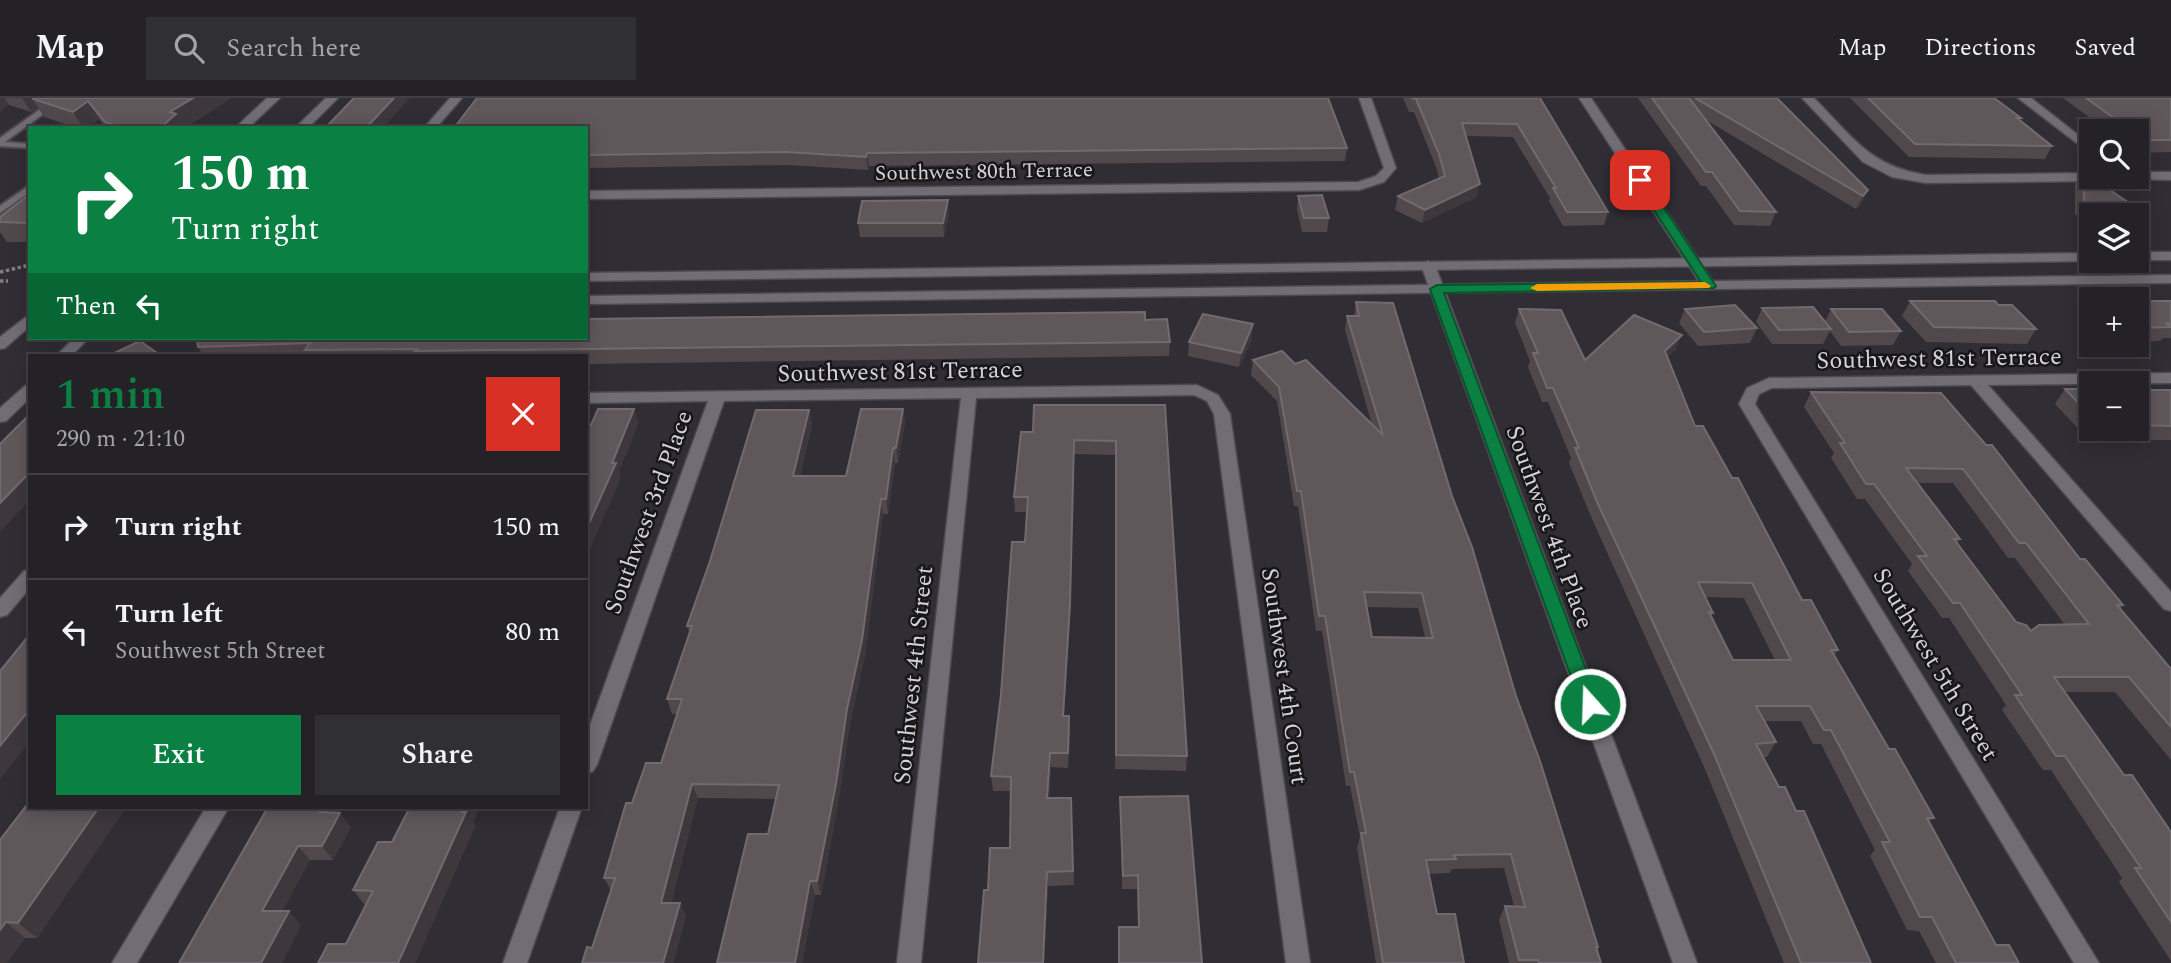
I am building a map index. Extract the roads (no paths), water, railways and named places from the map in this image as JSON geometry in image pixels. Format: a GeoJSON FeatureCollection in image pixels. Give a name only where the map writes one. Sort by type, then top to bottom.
{"type":"FeatureCollection","features":[{"type":"Feature","properties":{"kind":"street"},"geometry":{"type":"LineString","coordinates":[[243,126],[274,98]]}},
{"type":"Feature","properties":{"kind":"street"},"geometry":{"type":"LineString","coordinates":[[303,126],[332,98]]}},
{"type":"Feature","properties":{"kind":"street"},"geometry":{"type":"LineString","coordinates":[[432,126],[456,98]]}},
{"type":"Feature","properties":{"kind":"street","name":"Southwest 80th Terrace"},"geometry":{"type":"LineString","coordinates":[[588,195],[1359,186],[1380,180],[1390,168],[1364,98]]}},
{"type":"Feature","properties":{"kind":"street"},"geometry":{"type":"LineString","coordinates":[[1585,98],[1709,286]]}},
{"type":"Feature","properties":{"kind":"street"},"geometry":{"type":"LineString","coordinates":[[1808,98],[1867,159],[1896,174],[1926,179],[2079,177]]}},
{"type":"Feature","properties":{"kind":"street"},"geometry":{"type":"LineString","coordinates":[[2024,98],[2079,142]]}},
{"type":"Feature","properties":{"kind":"street"},"geometry":{"type":"LineString","coordinates":[[2149,176],[2171,176]]}},
{"type":"Feature","properties":{"kind":"street"},"geometry":{"type":"LineString","coordinates":[[2149,256],[2171,256]]}},
{"type":"Feature","properties":{"kind":"street"},"geometry":{"type":"LineString","coordinates":[[588,277],[2079,257]]}},
{"type":"Feature","properties":{"kind":"street","name":"Southwest 4th Place"},"geometry":{"type":"LineString","coordinates":[[1428,265],[1685,963]]}},
{"type":"Feature","properties":{"kind":"street"},"geometry":{"type":"LineString","coordinates":[[588,300],[2171,279]]}},
{"type":"Feature","properties":{"kind":"street"},"geometry":{"type":"LineString","coordinates":[[0,345],[28,320]]}},
{"type":"Feature","properties":{"kind":"street"},"geometry":{"type":"LineString","coordinates":[[65,354],[80,340]]}},
{"type":"Feature","properties":{"kind":"street","name":"Southwest 81st Terrace"},"geometry":{"type":"LineString","coordinates":[[1752,391],[1769,383],[2171,378]]}},
{"type":"Feature","properties":{"kind":"street"},"geometry":{"type":"LineString","coordinates":[[1976,380],[2171,604]]}},
{"type":"Feature","properties":{"kind":"street"},"geometry":{"type":"LineString","coordinates":[[0,417],[28,390]]}},
{"type":"Feature","properties":{"kind":"street","name":"Southwest 81st Terrace"},"geometry":{"type":"LineString","coordinates":[[588,398],[1196,390],[1213,398]]}},
{"type":"Feature","properties":{"kind":"street","name":"Southwest 5th Street"},"geometry":{"type":"LineString","coordinates":[[1752,391],[1747,404],[2087,963]]}},
{"type":"Feature","properties":{"kind":"street","name":"Southwest 4th Street"},"geometry":{"type":"LineString","coordinates":[[909,963],[969,392]]}},
{"type":"Feature","properties":{"kind":"street","name":"Southwest 3rd Place"},"geometry":{"type":"LineString","coordinates":[[588,759],[718,396]]}},
{"type":"Feature","properties":{"kind":"street","name":"Southwest 4th Court"},"geometry":{"type":"LineString","coordinates":[[1213,398],[1223,414],[1298,963]]}},
{"type":"Feature","properties":{"kind":"street"},"geometry":{"type":"LineString","coordinates":[[0,610],[28,578]]}},
{"type":"Feature","properties":{"kind":"street"},"geometry":{"type":"LineString","coordinates":[[124,963],[217,809]]}},
{"type":"Feature","properties":{"kind":"street"},"geometry":{"type":"LineString","coordinates":[[515,963],[570,809]]}},
{"type":"Feature","properties":{"kind":"lane"},"geometry":{"type":"LineString","coordinates":[[0,143],[61,98]]}},
{"type":"Feature","properties":{"kind":"lane"},"geometry":{"type":"LineString","coordinates":[[0,143],[28,146]]}},
{"type":"Feature","properties":{"kind":"lane"},"geometry":{"type":"LineString","coordinates":[[0,199],[28,189]]}},
{"type":"Feature","properties":{"kind":"lane"},"geometry":{"type":"LineString","coordinates":[[0,210],[28,189]]}}]}
